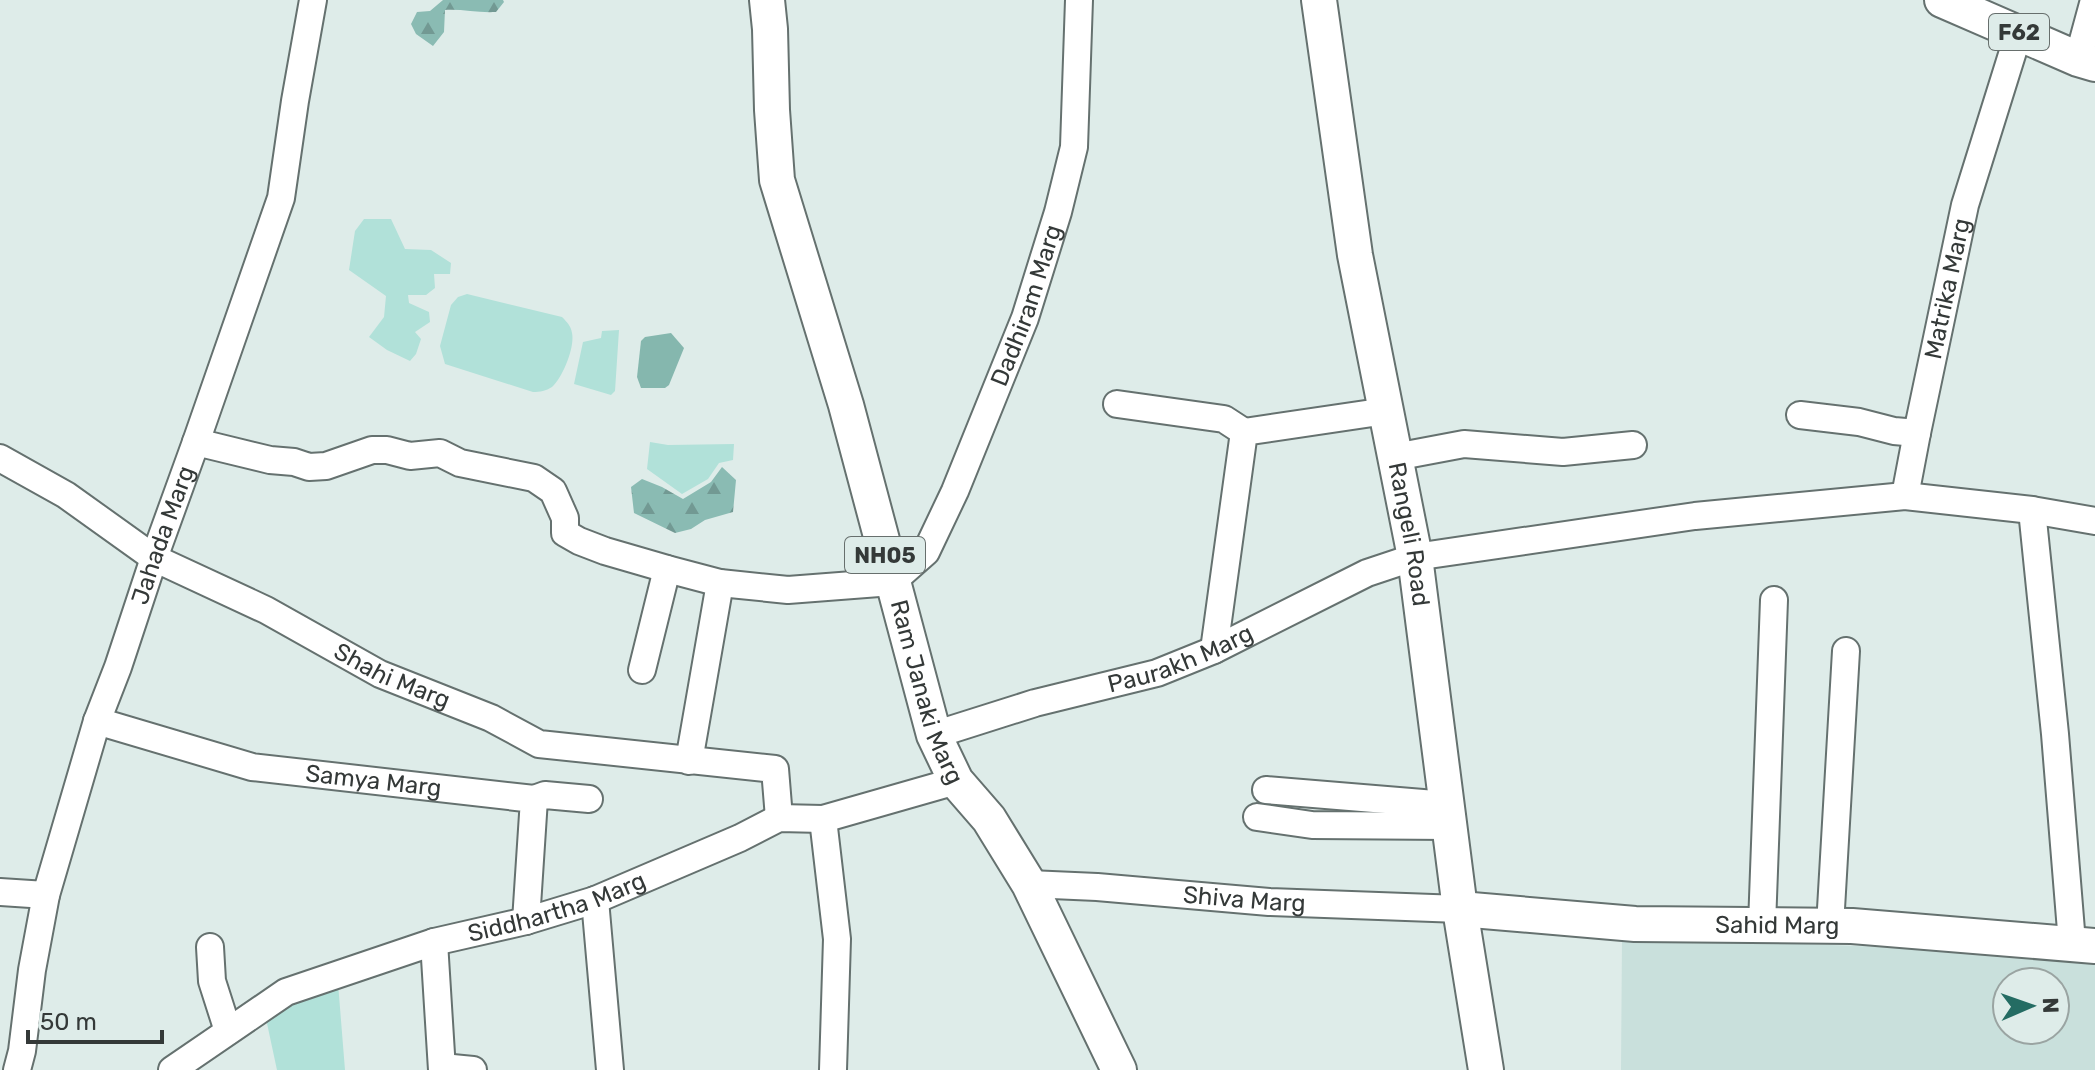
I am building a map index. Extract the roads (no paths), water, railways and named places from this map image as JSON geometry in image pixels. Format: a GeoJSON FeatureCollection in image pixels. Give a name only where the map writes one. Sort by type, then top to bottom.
{"type":"FeatureCollection","features":[{"type":"Feature","properties":{"kind":"main road","name":"Ram Janaki Marg"},"geometry":{"type":"LineString","coordinates":[[767,0],[777,180],[846,405],[934,735],[956,781],[989,819],[1029,884],[1119,1070]]}},
{"type":"Feature","properties":{"kind":"main road","name":"Rangeli Road"},"geometry":{"type":"LineString","coordinates":[[1319,0],[1355,255],[1415,557],[1460,909],[1486,1070]]}},
{"type":"Feature","properties":{"kind":"main road","name":"F62"},"geometry":{"type":"LineString","coordinates":[[1942,0],[2086,61]]}},
{"type":"Feature","properties":{"kind":"main road","name":"Sahid Marg"},"geometry":{"type":"LineString","coordinates":[[1460,909],[1635,924],[1852,926],[2084,945]]}},
{"type":"Feature","properties":{"kind":"street","name":"Jahada Marg"},"geometry":{"type":"LineString","coordinates":[[13,1058],[46,895],[97,721],[281,198],[313,0]]}},
{"type":"Feature","properties":{"kind":"street","name":"Dadhiram Marg"},"geometry":{"type":"LineString","coordinates":[[892,582],[926,552],[955,491],[1025,318],[1058,212],[1074,147],[1079,0]]}},
{"type":"Feature","properties":{"kind":"street"},"geometry":{"type":"LineString","coordinates":[[2086,61],[2094,0]]}},
{"type":"Feature","properties":{"kind":"street","name":"Matrika Marg"},"geometry":{"type":"LineString","coordinates":[[1905,496],[1965,205],[2019,32]]}},
{"type":"Feature","properties":{"kind":"street"},"geometry":{"type":"LineString","coordinates":[[1117,404],[1224,419],[1244,432],[1386,411]]}},
{"type":"Feature","properties":{"kind":"street"},"geometry":{"type":"LineString","coordinates":[[1800,415],[1917,433]]}},
{"type":"Feature","properties":{"kind":"street"},"geometry":{"type":"LineString","coordinates":[[1214,650],[1244,432]]}},
{"type":"Feature","properties":{"kind":"street"},"geometry":{"type":"LineString","coordinates":[[196,442],[309,467],[326,466],[372,450],[410,456],[440,453],[460,463],[534,478],[553,491],[565,518],[565,533],[605,551],[667,569],[720,583],[788,590],[892,582]]}},
{"type":"Feature","properties":{"kind":"street"},"geometry":{"type":"LineString","coordinates":[[1395,457],[1464,444],[1563,452],[1633,445]]}},
{"type":"Feature","properties":{"kind":"street","name":"Shahi Marg"},"geometry":{"type":"LineString","coordinates":[[0,458],[66,495],[154,558],[266,610],[380,674],[491,718],[539,744],[775,769],[779,818]]}},
{"type":"Feature","properties":{"kind":"street","name":"Paurakh Marg"},"geometry":{"type":"LineString","coordinates":[[934,735],[1035,703],[1157,673],[1214,650],[1367,573],[1415,557],[1695,516],[1905,496],[2032,510],[2095,521]]}},
{"type":"Feature","properties":{"kind":"street"},"geometry":{"type":"LineString","coordinates":[[2032,510],[2056,749],[2084,945]]}},
{"type":"Feature","properties":{"kind":"street"},"geometry":{"type":"LineString","coordinates":[[642,670],[667,569]]}},
{"type":"Feature","properties":{"kind":"street"},"geometry":{"type":"LineString","coordinates":[[689,761],[720,583]]}},
{"type":"Feature","properties":{"kind":"street"},"geometry":{"type":"LineString","coordinates":[[1762,925],[1774,600]]}},
{"type":"Feature","properties":{"kind":"street"},"geometry":{"type":"LineString","coordinates":[[1830,926],[1846,651]]}},
{"type":"Feature","properties":{"kind":"street","name":"Samya Marg"},"geometry":{"type":"LineString","coordinates":[[97,721],[252,767],[534,799],[545,795],[589,799]]}},
{"type":"Feature","properties":{"kind":"street","name":"Siddhartha Marg"},"geometry":{"type":"LineString","coordinates":[[172,1070],[286,992],[434,942],[526,921],[595,900],[779,818],[823,819],[956,781]]}},
{"type":"Feature","properties":{"kind":"street"},"geometry":{"type":"LineString","coordinates":[[1266,790],[1448,815]]}},
{"type":"Feature","properties":{"kind":"street"},"geometry":{"type":"LineString","coordinates":[[1305,824],[1306,794]]}},
{"type":"Feature","properties":{"kind":"street"},"geometry":{"type":"LineString","coordinates":[[526,921],[534,799]]}},
{"type":"Feature","properties":{"kind":"street"},"geometry":{"type":"LineString","coordinates":[[1257,817],[1305,824],[1448,815]]}},
{"type":"Feature","properties":{"kind":"street"},"geometry":{"type":"LineString","coordinates":[[823,819],[837,939],[833,1070]]}},
{"type":"Feature","properties":{"kind":"street","name":"Shiva Marg"},"geometry":{"type":"LineString","coordinates":[[1029,884],[1269,902],[1460,909]]}},
{"type":"Feature","properties":{"kind":"street"},"geometry":{"type":"LineString","coordinates":[[0,892],[46,895]]}},
{"type":"Feature","properties":{"kind":"street"},"geometry":{"type":"LineString","coordinates":[[595,900],[610,1070]]}},
{"type":"Feature","properties":{"kind":"street"},"geometry":{"type":"LineString","coordinates":[[434,942],[442,1068],[473,1070]]}},
{"type":"Feature","properties":{"kind":"street"},"geometry":{"type":"LineString","coordinates":[[210,947],[212,981],[228,1031]]}}]}
